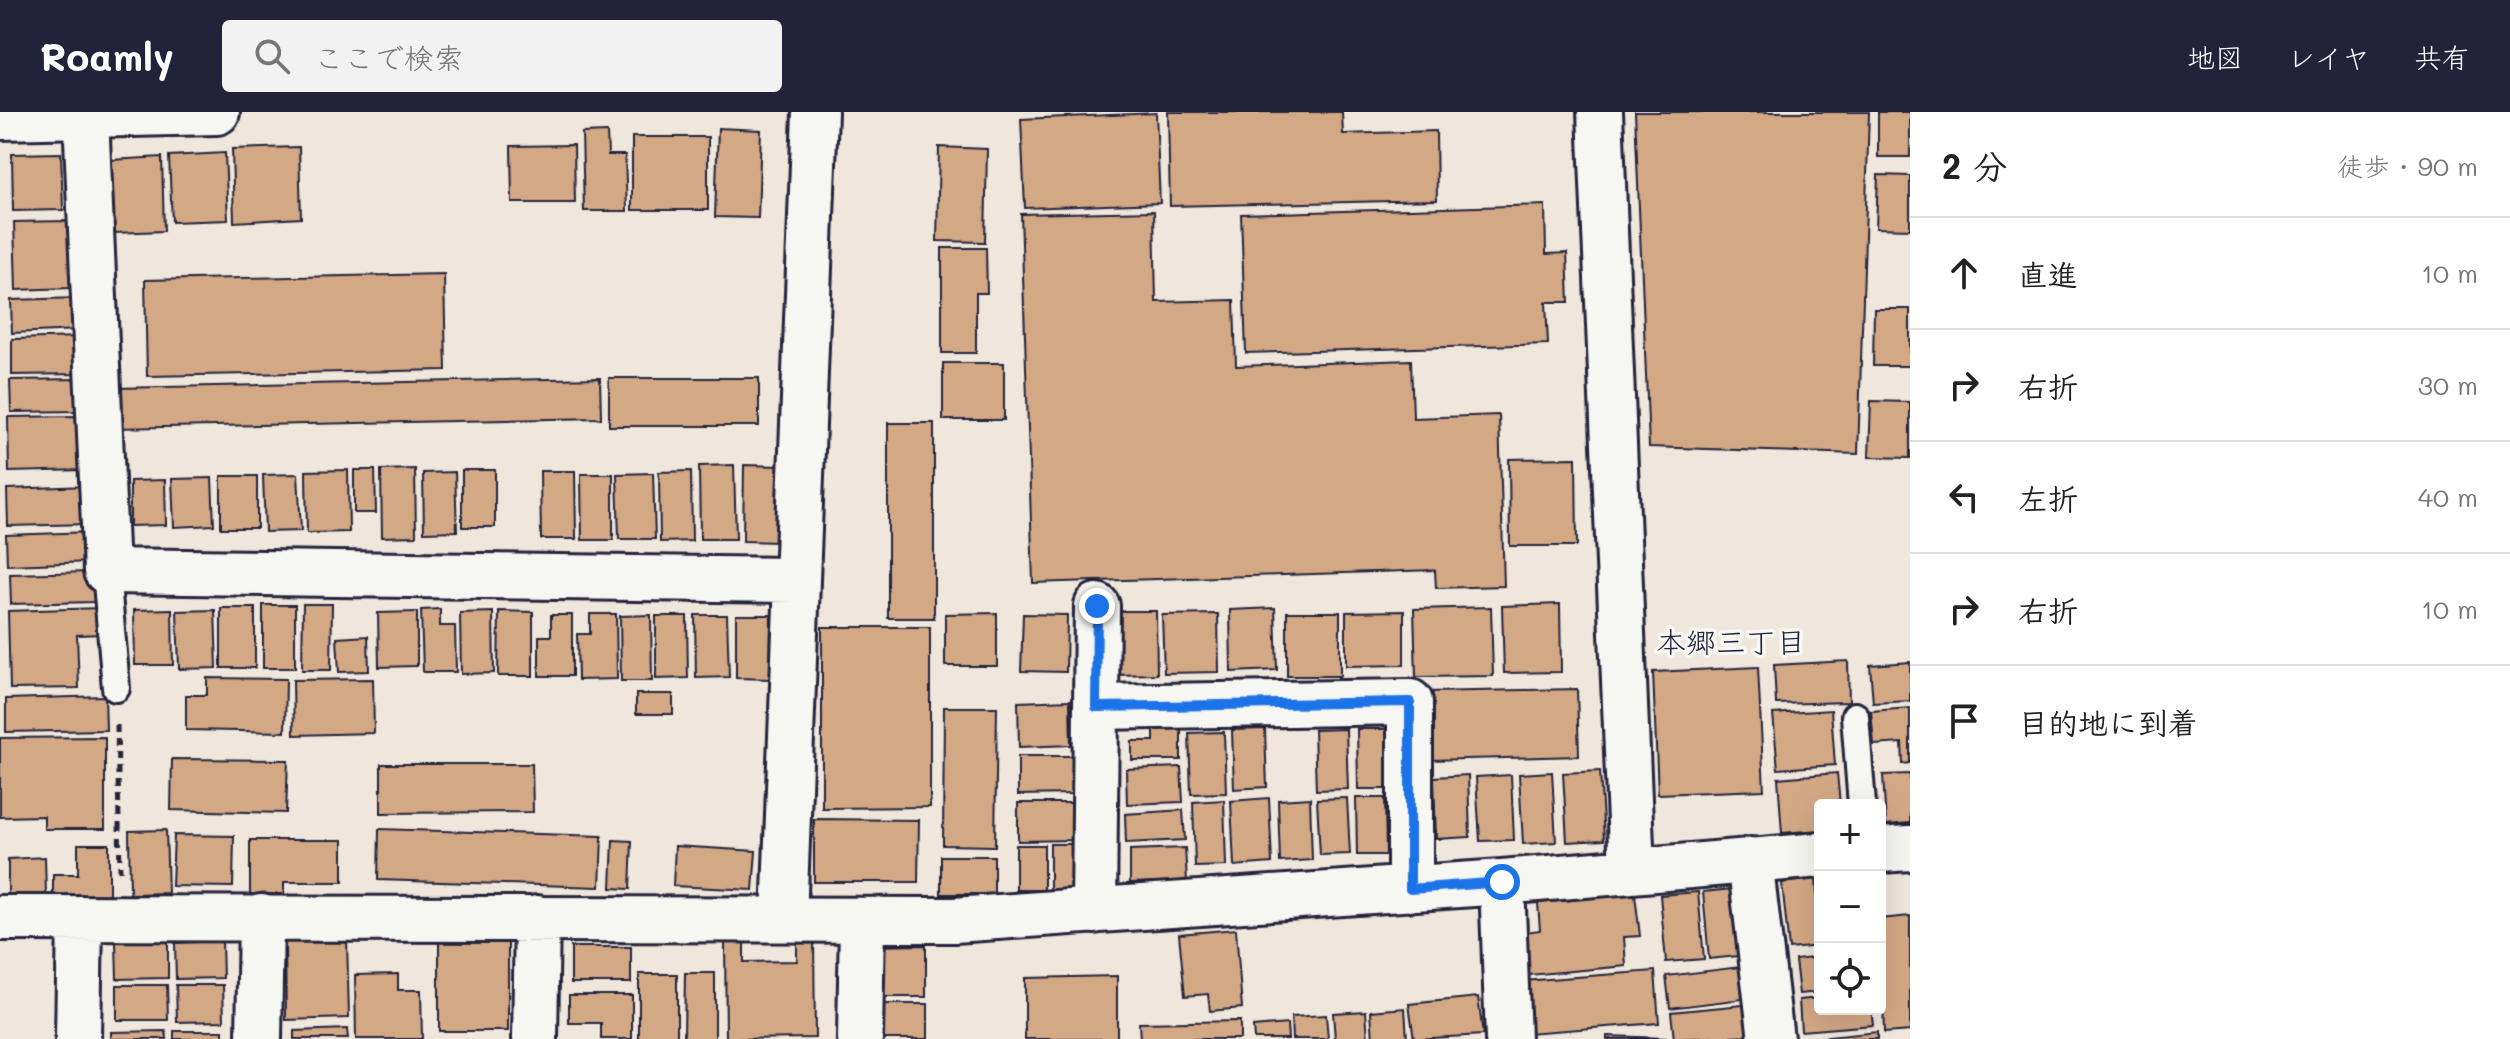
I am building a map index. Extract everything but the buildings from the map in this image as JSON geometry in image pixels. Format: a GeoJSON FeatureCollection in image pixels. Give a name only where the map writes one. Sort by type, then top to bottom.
{"type":"FeatureCollection","features":[{"type":"Feature","properties":{"kind":"street"},"geometry":{"type":"LineString","coordinates":[[0,117],[217,112]]}},
{"type":"Feature","properties":{"kind":"street"},"geometry":{"type":"LineString","coordinates":[[784,919],[794,580],[815,112]]}},
{"type":"Feature","properties":{"kind":"street"},"geometry":{"type":"LineString","coordinates":[[1600,112],[1632,870]]}},
{"type":"Feature","properties":{"kind":"street"},"geometry":{"type":"LineString","coordinates":[[86,116],[106,571],[794,580]]}},
{"type":"Feature","properties":{"kind":"street"},"geometry":{"type":"LineString","coordinates":[[1094,911],[1097,606]]}},
{"type":"Feature","properties":{"kind":"street"},"geometry":{"type":"LineString","coordinates":[[1096,707],[1410,702],[1410,889]]}},
{"type":"Feature","properties":{"kind":"street"},"geometry":{"type":"LineString","coordinates":[[1886,850],[1910,848]]}},
{"type":"Feature","properties":{"kind":"street"},"geometry":{"type":"LineString","coordinates":[[0,918],[954,920],[1410,889],[1814,855]]}},
{"type":"Feature","properties":{"kind":"street"},"geometry":{"type":"LineString","coordinates":[[1750,860],[1771,1039]]}},
{"type":"Feature","properties":{"kind":"street"},"geometry":{"type":"LineString","coordinates":[[1502,882],[1508,1039]]}},
{"type":"Feature","properties":{"kind":"street"},"geometry":{"type":"LineString","coordinates":[[259,1039],[261,917]]}},
{"type":"Feature","properties":{"kind":"street"},"geometry":{"type":"LineString","coordinates":[[78,1039],[101,918]]}},
{"type":"Feature","properties":{"kind":"street"},"geometry":{"type":"LineString","coordinates":[[535,1039],[537,918]]}},
{"type":"Feature","properties":{"kind":"street"},"geometry":{"type":"LineString","coordinates":[[860,1039],[862,920]]}},
{"type":"Feature","properties":{"kind":"lane"},"geometry":{"type":"LineString","coordinates":[[106,571],[116,688]]}},
{"type":"Feature","properties":{"kind":"lane"},"geometry":{"type":"LineString","coordinates":[[1855,716],[1862,799]]}},
{"type":"Feature","properties":{"kind":"path"},"geometry":{"type":"LineString","coordinates":[[101,918],[116,688]]}},
{"type":"Feature","properties":{"kind":"district","name":"本郷三丁目"},"geometry":{"type":"Point","coordinates":[1731,641]}},
{"type":"Feature","properties":{"kind":"route"},"geometry":{"type":"LineString","coordinates":[[1097,606],[1096,707],[1410,702],[1410,889],[1502,882]]}}]}
